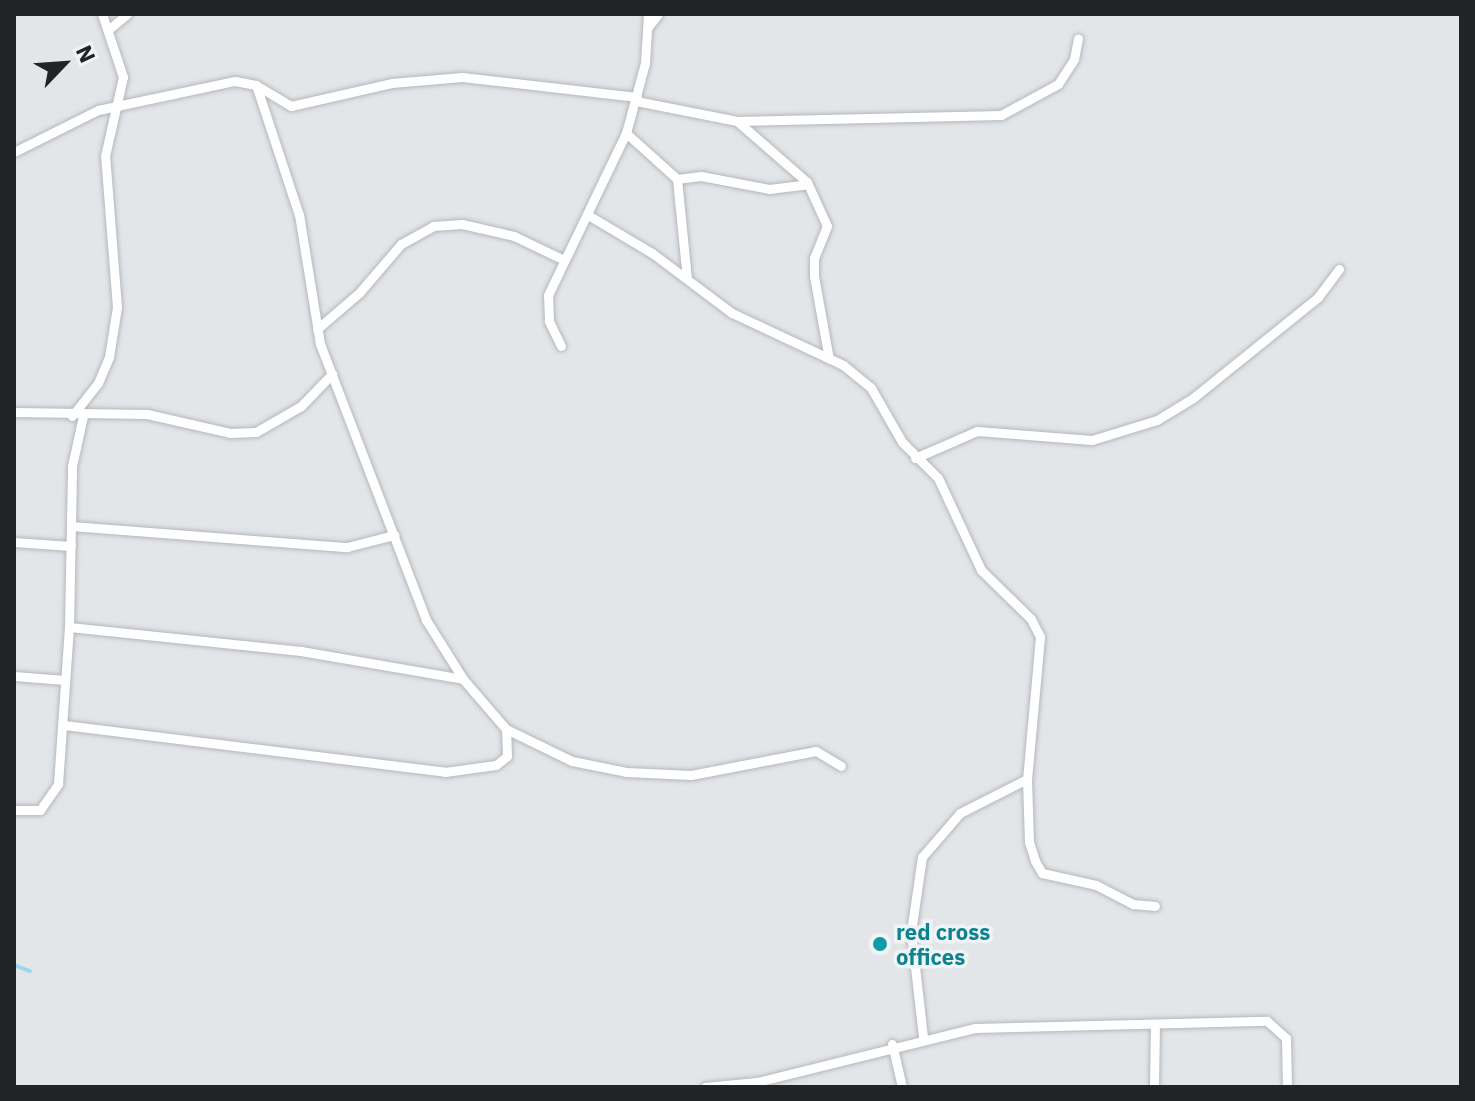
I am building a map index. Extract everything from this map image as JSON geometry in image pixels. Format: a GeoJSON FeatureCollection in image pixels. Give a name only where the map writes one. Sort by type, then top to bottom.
{"type":"FeatureCollection","features":[{"type":"Feature","properties":{"kind":"street"},"geometry":{"type":"LineString","coordinates":[[14,810],[40,810],[55,795],[64,725],[72,466],[77,416],[98,383],[113,338],[117,307],[105,156],[120,104],[123,77],[102,14]]}},
{"type":"Feature","properties":{"kind":"street"},"geometry":{"type":"LineString","coordinates":[[108,30],[127,14]]}},
{"type":"Feature","properties":{"kind":"street"},"geometry":{"type":"LineString","coordinates":[[561,346],[547,307],[564,260],[626,133],[637,99],[648,14]]}},
{"type":"Feature","properties":{"kind":"street"},"geometry":{"type":"LineString","coordinates":[[648,27],[658,14]]}},
{"type":"Feature","properties":{"kind":"street"},"geometry":{"type":"LineString","coordinates":[[14,152],[72,119],[120,104],[235,81],[256,85],[291,106],[392,83],[462,77],[637,99],[737,121],[1001,115],[1058,84],[1074,59],[1078,38]]}},
{"type":"Feature","properties":{"kind":"street"},"geometry":{"type":"LineString","coordinates":[[256,85],[299,215],[317,329],[332,374],[426,620],[463,679],[506,729],[572,761],[626,772],[691,775],[816,751],[841,766]]}},
{"type":"Feature","properties":{"kind":"street"},"geometry":{"type":"LineString","coordinates":[[737,121],[808,184],[827,221],[814,258],[814,276],[829,359]]}},
{"type":"Feature","properties":{"kind":"street"},"geometry":{"type":"LineString","coordinates":[[626,133],[677,179],[687,279]]}},
{"type":"Feature","properties":{"kind":"street"},"geometry":{"type":"LineString","coordinates":[[677,179],[701,176],[769,189],[808,184]]}},
{"type":"Feature","properties":{"kind":"street"},"geometry":{"type":"LineString","coordinates":[[588,215],[687,279],[732,313],[858,373],[871,388],[915,458],[943,486],[981,570],[1031,619],[1040,637],[1027,779],[1029,842],[1042,873],[1096,885],[1133,904],[1155,906]]}},
{"type":"Feature","properties":{"kind":"street"},"geometry":{"type":"LineString","coordinates":[[317,329],[359,293],[401,244],[433,226],[462,224],[514,236],[564,260]]}},
{"type":"Feature","properties":{"kind":"street"},"geometry":{"type":"LineString","coordinates":[[915,458],[977,431],[1092,440],[1157,420],[1193,398],[1318,297],[1339,269]]}},
{"type":"Feature","properties":{"kind":"street"},"geometry":{"type":"LineString","coordinates":[[14,412],[77,416],[147,414],[230,433],[256,432],[301,406],[332,374]]}},
{"type":"Feature","properties":{"kind":"street"},"geometry":{"type":"LineString","coordinates":[[71,526],[347,547],[394,535]]}},
{"type":"Feature","properties":{"kind":"street"},"geometry":{"type":"LineString","coordinates":[[14,542],[71,546]]}},
{"type":"Feature","properties":{"kind":"street"},"geometry":{"type":"LineString","coordinates":[[69,627],[301,651],[463,679]]}},
{"type":"Feature","properties":{"kind":"street"},"geometry":{"type":"LineString","coordinates":[[14,676],[65,680]]}},
{"type":"Feature","properties":{"kind":"street"},"geometry":{"type":"LineString","coordinates":[[64,725],[445,772],[502,763],[510,744],[506,729]]}},
{"type":"Feature","properties":{"kind":"street"},"geometry":{"type":"LineString","coordinates":[[923,1037],[911,932],[922,857],[960,813],[1027,779]]}},
{"type":"Feature","properties":{"kind":"street"},"geometry":{"type":"LineString","coordinates":[[705,1087],[757,1082],[923,1037],[1037,1024],[1155,1026],[1273,1023],[1286,1038],[1287,1087]]}},
{"type":"Feature","properties":{"kind":"street"},"geometry":{"type":"LineString","coordinates":[[1154,1087],[1155,1026]]}},
{"type":"Feature","properties":{"kind":"street"},"geometry":{"type":"LineString","coordinates":[[892,1044],[902,1087]]}},
{"type":"Feature","properties":{"kind":"waterway"},"geometry":{"type":"LineString","coordinates":[[14,965],[30,971]]}},
{"type":"Feature","properties":{"kind":"place","name":"red cross offices"},"geometry":{"type":"Point","coordinates":[880,944]}}]}
